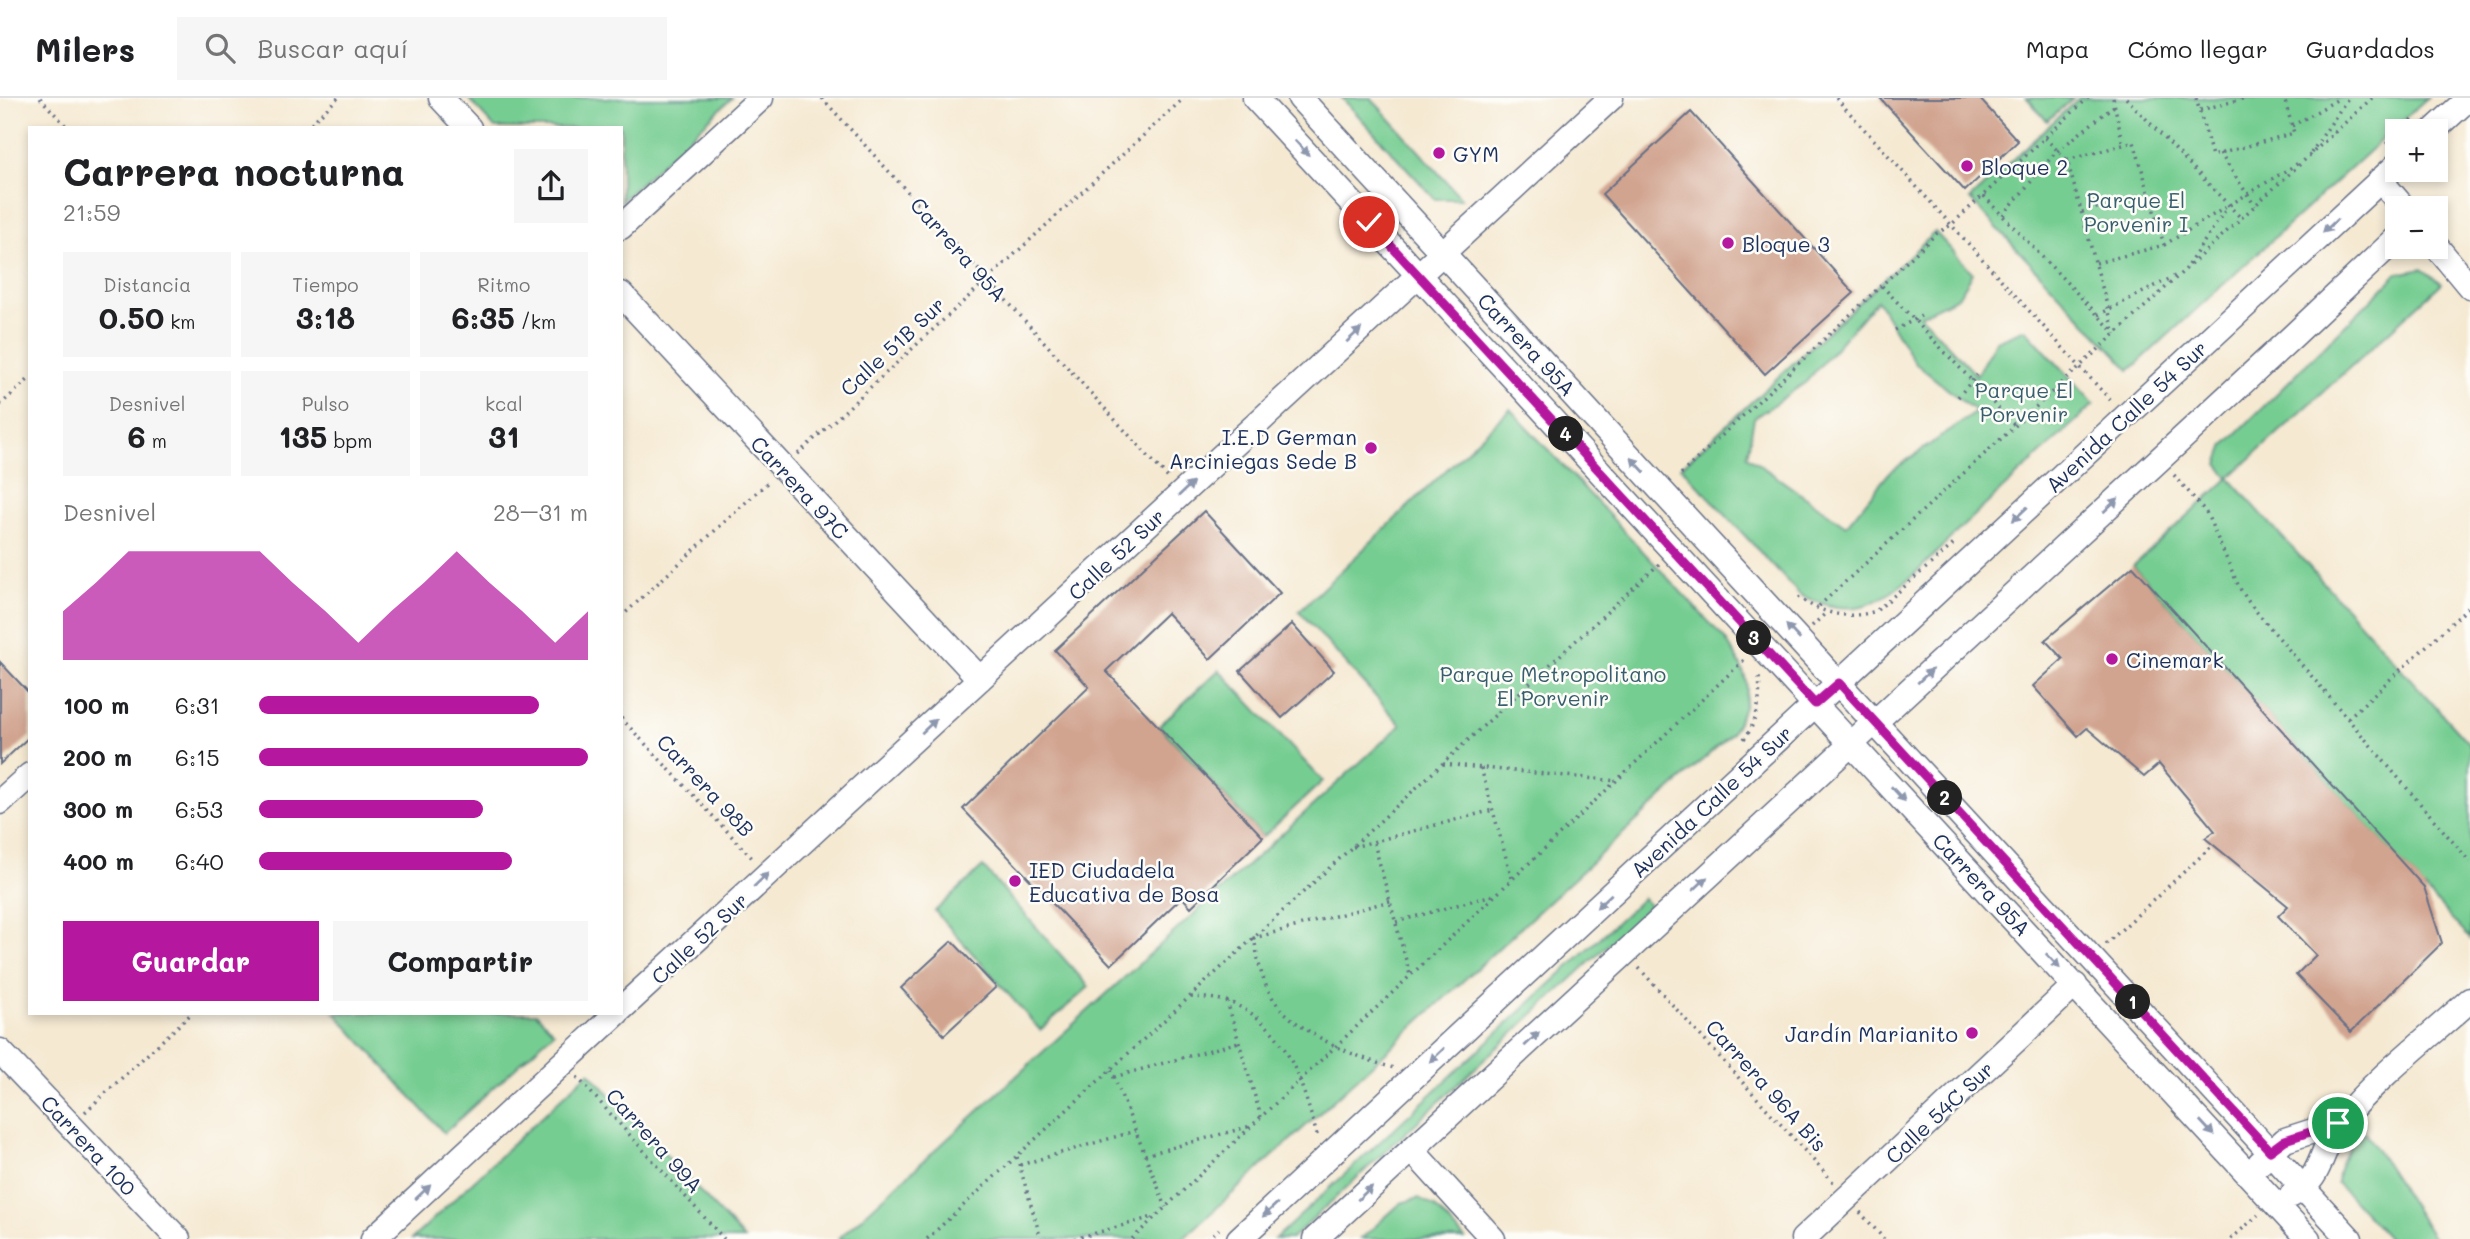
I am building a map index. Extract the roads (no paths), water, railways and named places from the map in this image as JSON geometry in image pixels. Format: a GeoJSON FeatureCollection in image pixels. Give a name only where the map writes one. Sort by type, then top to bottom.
{"type":"FeatureCollection","features":[{"type":"Feature","properties":{"kind":"street"},"geometry":{"type":"LineString","coordinates":[[441,98],[467,126]]}},
{"type":"Feature","properties":{"kind":"street"},"geometry":{"type":"LineString","coordinates":[[623,224],[761,98]]}},
{"type":"Feature","properties":{"kind":"street","name":"Carrera 95A"},"geometry":{"type":"LineString","coordinates":[[1255,98],[2253,1178],[2266,1207],[2308,1239]]}},
{"type":"Feature","properties":{"kind":"street","name":"Carrera 95A"},"geometry":{"type":"LineString","coordinates":[[1300,98],[2350,1239]]}},
{"type":"Feature","properties":{"kind":"street","name":"Calle 52 Sur"},"geometry":{"type":"LineString","coordinates":[[623,1007],[1611,98]]}},
{"type":"Feature","properties":{"kind":"street"},"geometry":{"type":"LineString","coordinates":[[2446,119],[2469,98]]}},
{"type":"Feature","properties":{"kind":"street","name":"Avenida Calle 54 Sur"},"geometry":{"type":"LineString","coordinates":[[1239,1239],[1839,683],[2385,166]]}},
{"type":"Feature","properties":{"kind":"street"},"geometry":{"type":"LineString","coordinates":[[1315,1239],[2385,249]]}},
{"type":"Feature","properties":{"kind":"street"},"geometry":{"type":"LineString","coordinates":[[2447,259],[2470,287]]}},
{"type":"Feature","properties":{"kind":"street","name":"Carrera 97C"},"geometry":{"type":"LineString","coordinates":[[623,296],[980,679]]}},
{"type":"Feature","properties":{"kind":"street"},"geometry":{"type":"LineString","coordinates":[[0,802],[28,777]]}},
{"type":"Feature","properties":{"kind":"street","name":"Calle 54C Sur"},"geometry":{"type":"LineString","coordinates":[[1803,1239],[2075,985]]}},
{"type":"Feature","properties":{"kind":"street"},"geometry":{"type":"LineString","coordinates":[[2266,1207],[2304,1188],[2317,1173],[2338,1123],[2470,1000]]}},
{"type":"Feature","properties":{"kind":"street"},"geometry":{"type":"LineString","coordinates":[[373,1239],[615,1015]]}},
{"type":"Feature","properties":{"kind":"street","name":"Carrera 100"},"geometry":{"type":"LineString","coordinates":[[0,1051],[178,1239]]}},
{"type":"Feature","properties":{"kind":"street"},"geometry":{"type":"LineString","coordinates":[[2253,1178],[2270,1151],[2285,1140],[2338,1123]]}},
{"type":"Feature","properties":{"kind":"street"},"geometry":{"type":"LineString","coordinates":[[1412,1150],[1493,1239]]}},
{"type":"Feature","properties":{"kind":"place","name":"GYM"},"geometry":{"type":"Point","coordinates":[1439,153]}},
{"type":"Feature","properties":{"kind":"place","name":"Bloque 2"},"geometry":{"type":"Point","coordinates":[1967,166]}},
{"type":"Feature","properties":{"kind":"place","name":"Bloque 3"},"geometry":{"type":"Point","coordinates":[1728,243]}},
{"type":"Feature","properties":{"kind":"place","name":"I.E.D German Arciniegas Sede B"},"geometry":{"type":"Point","coordinates":[1371,448]}},
{"type":"Feature","properties":{"kind":"place","name":"Cinemark"},"geometry":{"type":"Point","coordinates":[2112,659]}},
{"type":"Feature","properties":{"kind":"place","name":"IED Ciudadela Educativa de Bosa"},"geometry":{"type":"Point","coordinates":[1015,881]}},
{"type":"Feature","properties":{"kind":"place","name":"Jardín Marianito"},"geometry":{"type":"Point","coordinates":[1972,1033]}},
{"type":"Feature","properties":{"kind":"park label","name":"Parque El Porvenir I"},"geometry":{"type":"Point","coordinates":[2136,211]}},
{"type":"Feature","properties":{"kind":"park label","name":"Parque El Porvenir"},"geometry":{"type":"Point","coordinates":[2024,401]}},
{"type":"Feature","properties":{"kind":"park label","name":"Parque Metropolitano El Porvenir"},"geometry":{"type":"Point","coordinates":[1553,685]}}]}
